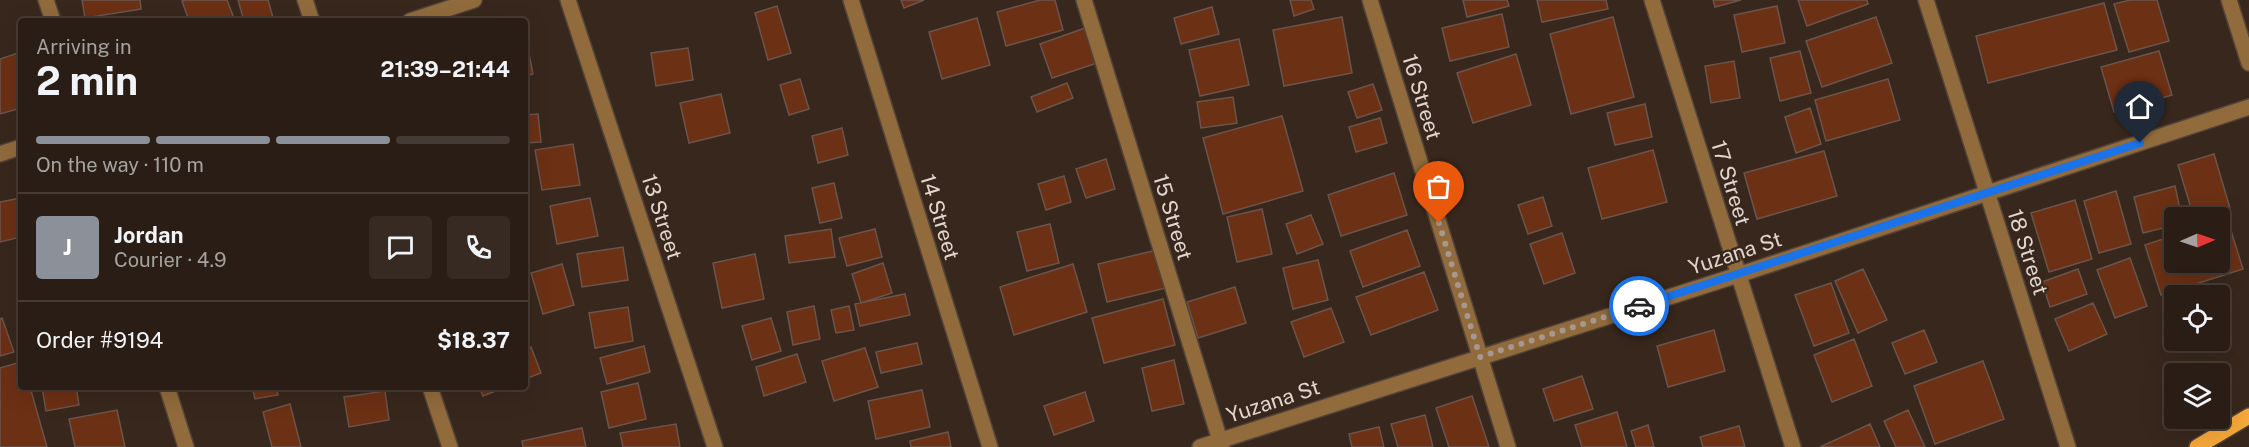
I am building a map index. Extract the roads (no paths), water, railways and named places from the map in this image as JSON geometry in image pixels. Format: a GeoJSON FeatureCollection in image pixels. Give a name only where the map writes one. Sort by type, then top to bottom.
{"type":"FeatureCollection","features":[{"type":"Feature","properties":{"kind":"main road"},"geometry":{"type":"LineString","coordinates":[[2197,447],[2249,416]]}},
{"type":"Feature","properties":{"kind":"street"},"geometry":{"type":"LineString","coordinates":[[46,0],[52,18]]}},
{"type":"Feature","properties":{"kind":"street"},"geometry":{"type":"LineString","coordinates":[[305,0],[311,18]]}},
{"type":"Feature","properties":{"kind":"street"},"geometry":{"type":"LineString","coordinates":[[419,18],[474,0]]}},
{"type":"Feature","properties":{"kind":"street","name":"13 Street"},"geometry":{"type":"LineString","coordinates":[[568,0],[715,447]]}},
{"type":"Feature","properties":{"kind":"street","name":"14 Street"},"geometry":{"type":"LineString","coordinates":[[851,0],[990,447]]}},
{"type":"Feature","properties":{"kind":"street","name":"15 Street"},"geometry":{"type":"LineString","coordinates":[[1084,0],[1221,444]]}},
{"type":"Feature","properties":{"kind":"street","name":"16 Street"},"geometry":{"type":"LineString","coordinates":[[1370,0],[1508,447]]}},
{"type":"Feature","properties":{"kind":"street","name":"17 Street"},"geometry":{"type":"LineString","coordinates":[[1652,0],[1793,447]]}},
{"type":"Feature","properties":{"kind":"street","name":"18 Street"},"geometry":{"type":"LineString","coordinates":[[1926,0],[2068,447]]}},
{"type":"Feature","properties":{"kind":"street"},"geometry":{"type":"LineString","coordinates":[[2229,0],[2249,63]]}},
{"type":"Feature","properties":{"kind":"street","name":"Yuzana St"},"geometry":{"type":"LineString","coordinates":[[1200,447],[1221,444],[1480,357],[2249,107]]}},
{"type":"Feature","properties":{"kind":"street"},"geometry":{"type":"LineString","coordinates":[[0,154],[18,148]]}},
{"type":"Feature","properties":{"kind":"street"},"geometry":{"type":"LineString","coordinates":[[168,390],[186,447]]}},
{"type":"Feature","properties":{"kind":"street"},"geometry":{"type":"LineString","coordinates":[[431,390],[450,447]]}}]}
